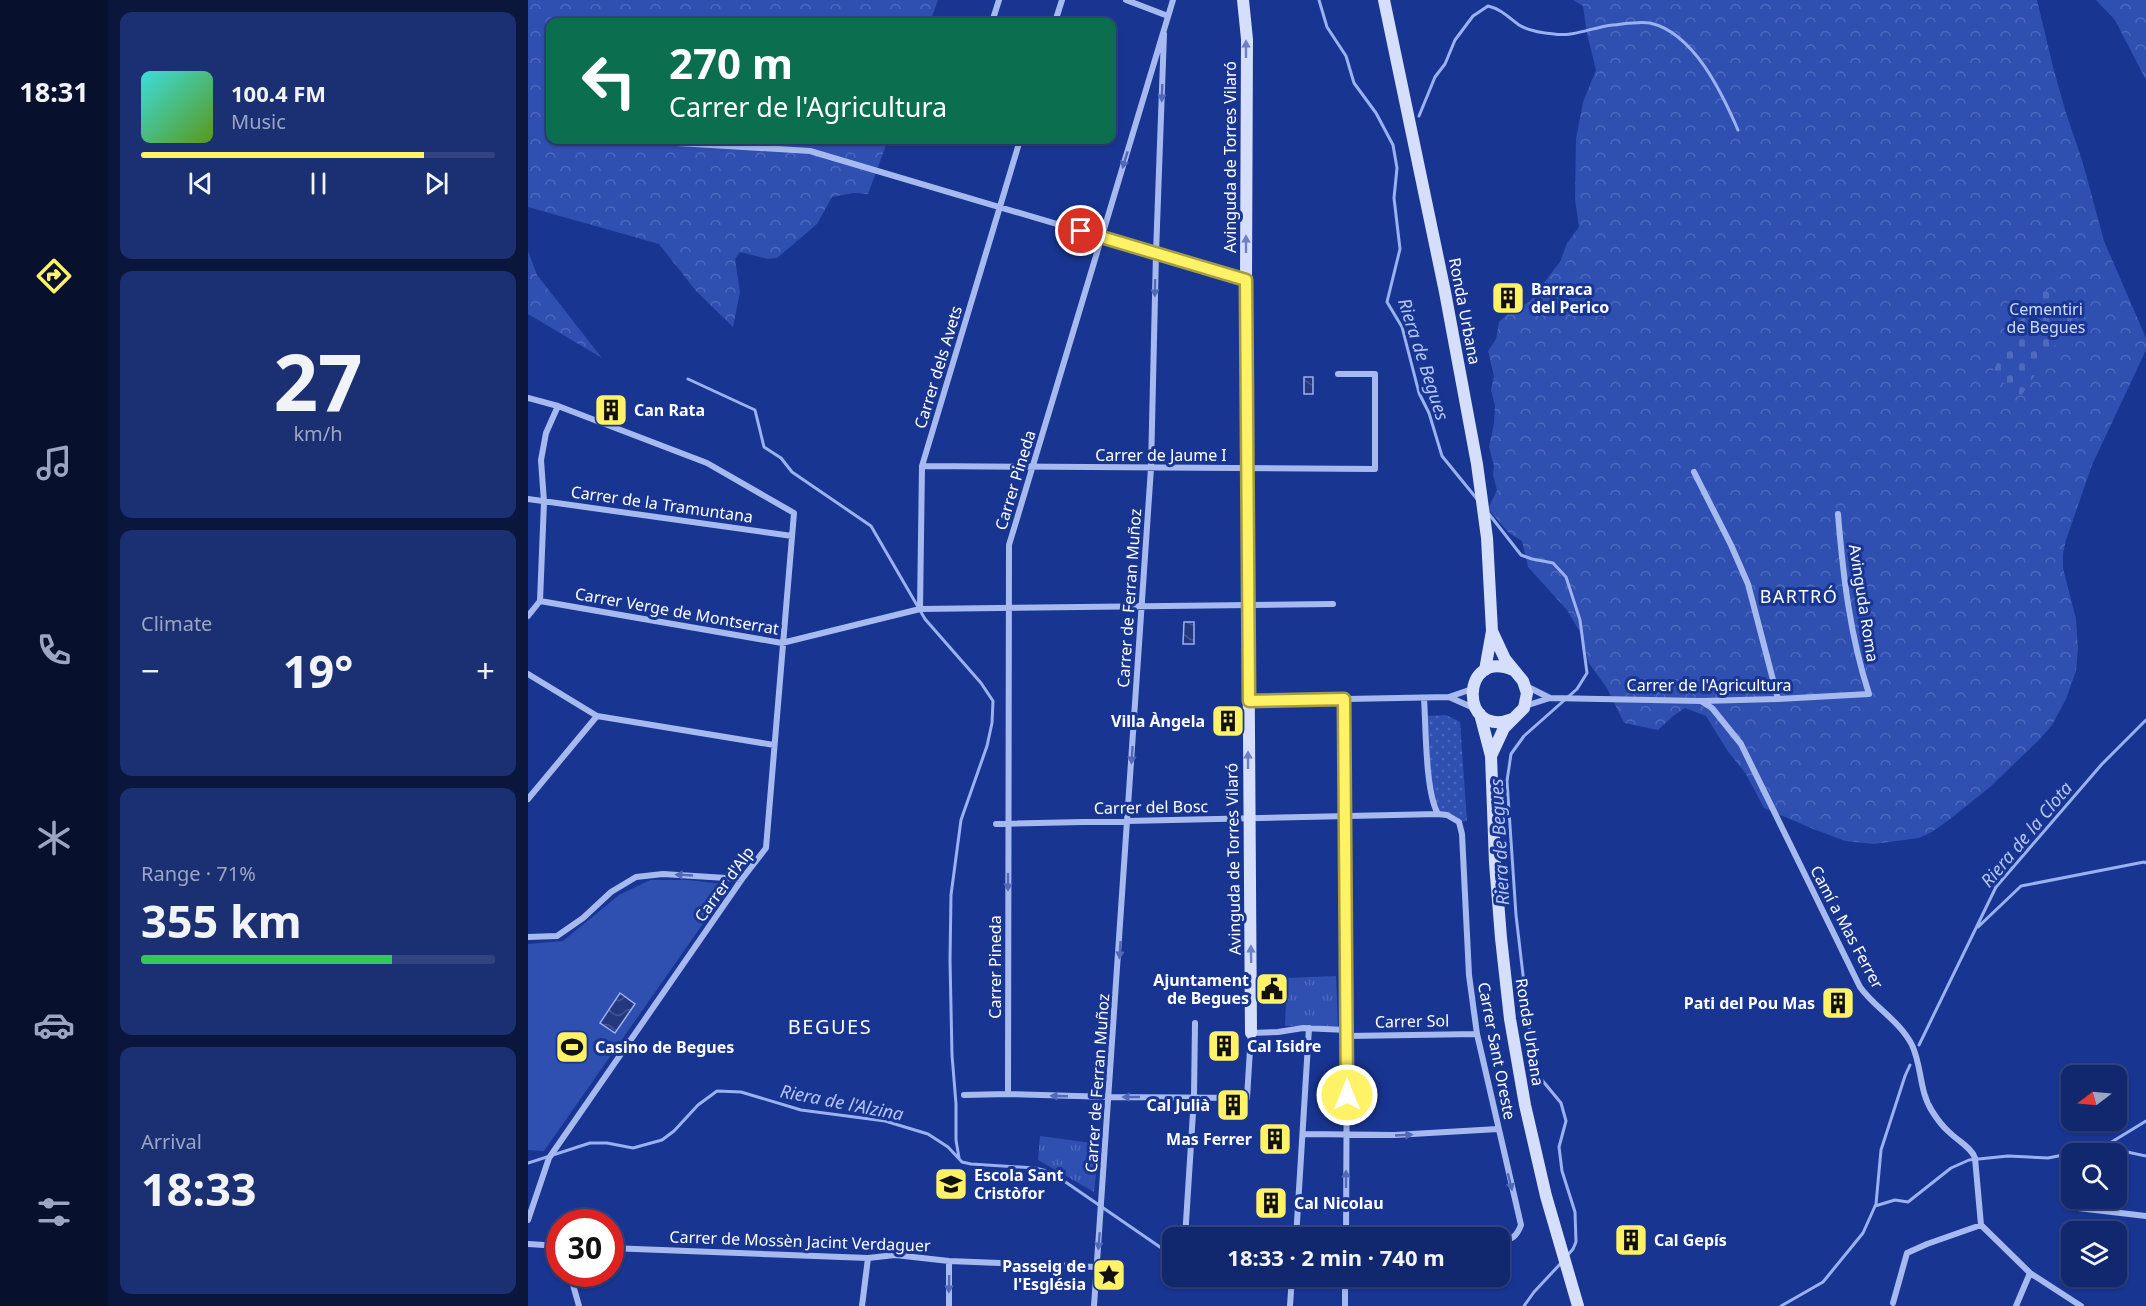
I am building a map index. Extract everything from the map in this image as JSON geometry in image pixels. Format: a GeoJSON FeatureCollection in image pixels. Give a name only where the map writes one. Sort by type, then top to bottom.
{"type":"FeatureCollection","features":[{"type":"Feature","properties":{"kind":"main road","name":"Avinguda de Torres Vilaró"},"geometry":{"type":"LineString","coordinates":[[1243,0],[1246,39],[1248,819],[1251,1034]]}},
{"type":"Feature","properties":{"kind":"main road","name":"Ronda Urbana"},"geometry":{"type":"LineString","coordinates":[[1384,0],[1445,292],[1477,464],[1486,538],[1492,631],[1485,670],[1476,678],[1472,689],[1472,699],[1478,711],[1491,756],[1496,874],[1510,1019],[1525,1105],[1560,1245],[1578,1306]]}},
{"type":"Feature","properties":{"kind":"main road","name":"Ronda Urbana"},"geometry":{"type":"LineString","coordinates":[[1492,631],[1505,659],[1526,685]]}},
{"type":"Feature","properties":{"kind":"main road"},"geometry":{"type":"LineString","coordinates":[[1485,670],[1500,666],[1513,670]]}},
{"type":"Feature","properties":{"kind":"main road"},"geometry":{"type":"LineString","coordinates":[[1525,706],[1526,685]]}},
{"type":"Feature","properties":{"kind":"main road","name":"Ronda Urbana"},"geometry":{"type":"LineString","coordinates":[[1491,756],[1500,736],[1525,706]]}},
{"type":"Feature","properties":{"kind":"main road"},"geometry":{"type":"LineString","coordinates":[[1478,711],[1495,722],[1512,719]]}},
{"type":"Feature","properties":{"kind":"street"},"geometry":{"type":"LineString","coordinates":[[993,18],[999,0]]}},
{"type":"Feature","properties":{"kind":"street"},"geometry":{"type":"LineString","coordinates":[[1056,18],[1062,0]]}},
{"type":"Feature","properties":{"kind":"street"},"geometry":{"type":"LineString","coordinates":[[1126,0],[1168,16]]}},
{"type":"Feature","properties":{"kind":"street","name":"Carrer Pineda"},"geometry":{"type":"LineString","coordinates":[[1008,1094],[1009,546],[1173,0]]}},
{"type":"Feature","properties":{"kind":"street","name":"Carrer de Ferran Muñoz"},"geometry":{"type":"LineString","coordinates":[[1094,1306],[1151,468],[1164,34]]}},
{"type":"Feature","properties":{"kind":"street"},"geometry":{"type":"LineString","coordinates":[[694,144],[810,151],[1246,280]]}},
{"type":"Feature","properties":{"kind":"street","name":"Carrer dels Avets"},"geometry":{"type":"LineString","coordinates":[[917,610],[922,466],[1019,144]]}},
{"type":"Feature","properties":{"kind":"street","name":"Carrer de Jaume I"},"geometry":{"type":"LineString","coordinates":[[922,466],[1375,469],[1375,374],[1338,374]]}},
{"type":"Feature","properties":{"kind":"street"},"geometry":{"type":"LineString","coordinates":[[528,398],[558,406],[546,433],[541,460],[544,502],[540,601],[528,616]]}},
{"type":"Feature","properties":{"kind":"street","name":"Carrer d'Alp"},"geometry":{"type":"LineString","coordinates":[[528,1220],[546,1165],[556,1147],[742,879],[766,848],[794,513],[707,463],[558,406]]}},
{"type":"Feature","properties":{"kind":"street"},"geometry":{"type":"LineString","coordinates":[[1694,472],[1748,584],[1778,699]]}},
{"type":"Feature","properties":{"kind":"street","name":"Carrer de la Tramuntana"},"geometry":{"type":"LineString","coordinates":[[528,499],[792,536]]}},
{"type":"Feature","properties":{"kind":"street","name":"Avinguda Roma"},"geometry":{"type":"LineString","coordinates":[[1838,514],[1843,568],[1857,658],[1869,694]]}},
{"type":"Feature","properties":{"kind":"street","name":"Carrer Verge de Montserrat"},"geometry":{"type":"LineString","coordinates":[[540,601],[782,643],[917,610],[1010,609]]}},
{"type":"Feature","properties":{"kind":"street"},"geometry":{"type":"LineString","coordinates":[[1010,609],[1333,604]]}},
{"type":"Feature","properties":{"kind":"street"},"geometry":{"type":"LineString","coordinates":[[528,674],[597,716],[774,745]]}},
{"type":"Feature","properties":{"kind":"street","name":"Carrer de l'Agricultura"},"geometry":{"type":"LineString","coordinates":[[1526,685],[1550,698]]}},
{"type":"Feature","properties":{"kind":"street"},"geometry":{"type":"LineString","coordinates":[[1249,701],[1449,697],[1472,689]]}},
{"type":"Feature","properties":{"kind":"street","name":"Carrer de l'Agricultura"},"geometry":{"type":"LineString","coordinates":[[1525,706],[1550,698],[1701,701],[1869,694]]}},
{"type":"Feature","properties":{"kind":"street"},"geometry":{"type":"LineString","coordinates":[[1449,697],[1478,711]]}},
{"type":"Feature","properties":{"kind":"street"},"geometry":{"type":"LineString","coordinates":[[1424,698],[1433,807],[1438,814]]}},
{"type":"Feature","properties":{"kind":"street"},"geometry":{"type":"LineString","coordinates":[[1344,699],[1346,1227]]}},
{"type":"Feature","properties":{"kind":"street","name":"Camí a Mas Ferrer"},"geometry":{"type":"LineString","coordinates":[[1701,701],[1713,708],[1741,744],[1860,987],[1868,998],[1904,1033],[1913,1047],[1919,1076],[1930,1109],[1948,1132],[1972,1151],[1975,1158],[1981,1225]]}},
{"type":"Feature","properties":{"kind":"street"},"geometry":{"type":"LineString","coordinates":[[528,799],[597,716]]}},
{"type":"Feature","properties":{"kind":"street","name":"Carrer del Bosc"},"geometry":{"type":"LineString","coordinates":[[996,824],[1438,814]]}},
{"type":"Feature","properties":{"kind":"street","name":"Carrer Sant Oreste"},"geometry":{"type":"LineString","coordinates":[[1438,814],[1447,815],[1459,822],[1462,834],[1469,975],[1477,1034],[1521,1225],[1518,1233],[1510,1239]]}},
{"type":"Feature","properties":{"kind":"street"},"geometry":{"type":"LineString","coordinates":[[528,937],[556,936],[583,918],[610,892],[636,877],[663,874],[742,879]]}},
{"type":"Feature","properties":{"kind":"street"},"geometry":{"type":"LineString","coordinates":[[1186,1227],[1194,1097],[1195,1023]]}},
{"type":"Feature","properties":{"kind":"street"},"geometry":{"type":"LineString","coordinates":[[1297,1227],[1310,1028]]}},
{"type":"Feature","properties":{"kind":"street","name":"Carrer Sol"},"geometry":{"type":"LineString","coordinates":[[1251,1034],[1310,1028],[1347,1033],[1477,1034]]}},
{"type":"Feature","properties":{"kind":"street"},"geometry":{"type":"LineString","coordinates":[[964,1095],[1247,1098],[1251,1034]]}},
{"type":"Feature","properties":{"kind":"street"},"geometry":{"type":"LineString","coordinates":[[1304,1134],[1395,1136],[1498,1129]]}},
{"type":"Feature","properties":{"kind":"street"},"geometry":{"type":"LineString","coordinates":[[2086,1209],[2146,1216]]}},
{"type":"Feature","properties":{"kind":"street"},"geometry":{"type":"LineString","coordinates":[[1893,1303],[1907,1253],[1981,1225],[2030,1273],[2081,1306]]}},
{"type":"Feature","properties":{"kind":"street"},"geometry":{"type":"LineString","coordinates":[[528,1244],[546,1245]]}},
{"type":"Feature","properties":{"kind":"street","name":"Carrer de Mossèn Jacint Verdaguer"},"geometry":{"type":"LineString","coordinates":[[624,1249],[868,1258],[896,1255],[949,1261],[1096,1267]]}},
{"type":"Feature","properties":{"kind":"street"},"geometry":{"type":"LineString","coordinates":[[862,1306],[868,1258]]}},
{"type":"Feature","properties":{"kind":"street"},"geometry":{"type":"LineString","coordinates":[[949,1261],[949,1306]]}},
{"type":"Feature","properties":{"kind":"street"},"geometry":{"type":"LineString","coordinates":[[2016,1306],[2030,1273]]}},
{"type":"Feature","properties":{"kind":"street"},"geometry":{"type":"LineString","coordinates":[[574,1287],[579,1306]]}},
{"type":"Feature","properties":{"kind":"street"},"geometry":{"type":"LineString","coordinates":[[1290,1306],[1292,1287]]}},
{"type":"Feature","properties":{"kind":"street"},"geometry":{"type":"LineString","coordinates":[[1345,1287],[1345,1306]]}},
{"type":"Feature","properties":{"kind":"green space"},"geometry":{"type":"Polygon","coordinates":[[[528,0],[938,0],[931,18],[546,18],[546,144],[887,144],[868,194],[854,193],[832,197],[817,224],[777,258],[768,259],[740,252],[735,259],[740,292],[733,327],[696,291],[659,244],[528,207],[528,0]]]}},
{"type":"Feature","properties":{"kind":"green space"},"geometry":{"type":"Polygon","coordinates":[[[1573,0],[2037,0],[2053,67],[2104,241],[2146,338],[2146,350],[2092,465],[2066,540],[2063,568],[2076,619],[2078,649],[2076,671],[2066,699],[2052,725],[1990,787],[1932,832],[1919,838],[1874,844],[1845,841],[1764,808],[1746,774],[1727,750],[1706,716],[1685,708],[1658,730],[1624,723],[1607,688],[1588,662],[1583,637],[1567,610],[1528,567],[1522,541],[1509,533],[1488,509],[1497,490],[1489,447],[1495,406],[1491,390],[1494,376],[1488,351],[1496,339],[1499,322],[1512,310],[1529,302],[1560,262],[1567,243],[1579,227],[1575,199],[1576,139],[1583,102],[1596,70],[1583,6],[1573,0]]]}},
{"type":"Feature","properties":{"kind":"green space"},"geometry":{"type":"Polygon","coordinates":[[[2096,0],[2146,0],[2146,80],[2115,20],[2096,0]]]}},
{"type":"Feature","properties":{"kind":"green space"},"geometry":{"type":"Polygon","coordinates":[[[528,251],[537,275],[602,358],[528,314],[528,251]]]}},
{"type":"Feature","properties":{"kind":"green space","name":"Cementiri de Begues"},"geometry":{"type":"Polygon","coordinates":[[[2039,286],[2077,312],[2021,396],[1992,373],[2039,286]]]}},
{"type":"Feature","properties":{"kind":"green space"},"geometry":{"type":"Polygon","coordinates":[[[1446,715],[1460,722],[1467,821],[1459,822],[1438,814],[1433,807],[1425,716],[1446,715]]]}},
{"type":"Feature","properties":{"kind":"green space","name":"Casino de Begues"},"geometry":{"type":"Polygon","coordinates":[[[650,880],[688,880],[730,885],[544,1151],[528,1150],[528,944],[563,941],[619,895],[650,880]]]}},
{"type":"Feature","properties":{"kind":"green space"},"geometry":{"type":"Polygon","coordinates":[[[1336,976],[1338,1026],[1285,1026],[1287,978],[1336,976]]]}},
{"type":"Feature","properties":{"kind":"green space"},"geometry":{"type":"Polygon","coordinates":[[[1040,1136],[1099,1144],[1094,1192],[1038,1160],[1040,1136]]]}},
{"type":"Feature","properties":{"kind":"water"},"geometry":{"type":"Polygon","coordinates":[[[1304,377],[1313,377],[1313,394],[1304,394],[1304,377]]]}},
{"type":"Feature","properties":{"kind":"water"},"geometry":{"type":"Polygon","coordinates":[[[1184,622],[1194,622],[1194,644],[1183,644],[1184,622]]]}},
{"type":"Feature","properties":{"kind":"water"},"geometry":{"type":"Polygon","coordinates":[[[620,993],[635,1004],[615,1033],[600,1023],[620,993]]]}},
{"type":"Feature","properties":{"kind":"waterway","name":"Riera de Begues"},"geometry":{"type":"LineString","coordinates":[[1319,0],[1327,27],[1346,56],[1354,83],[1376,113],[1393,145],[1397,168],[1394,198],[1400,249],[1387,302],[1402,327],[1419,393],[1429,413],[1442,456],[1477,499]]}},
{"type":"Feature","properties":{"kind":"waterway"},"geometry":{"type":"LineString","coordinates":[[1419,116],[1435,77],[1445,64],[1455,40],[1473,16],[1488,6],[1501,11],[1523,27],[1545,33],[1561,35],[1641,22],[1666,29],[1693,51],[1704,66],[1724,99],[1738,130]]}},
{"type":"Feature","properties":{"kind":"waterway"},"geometry":{"type":"LineString","coordinates":[[688,379],[755,410],[764,447],[781,458],[792,472],[871,526],[925,619],[981,683],[993,701],[992,723],[987,746],[961,820],[951,895],[952,1055],[959,1158]]}},
{"type":"Feature","properties":{"kind":"waterway","name":"Riera de Begues"},"geometry":{"type":"LineString","coordinates":[[1489,514],[1521,555],[1553,563],[1566,577],[1580,620],[1587,673],[1577,689],[1524,736],[1511,754],[1507,781],[1516,915],[1531,1043],[1537,1074],[1561,1103],[1566,1121],[1559,1147],[1562,1171],[1575,1212],[1576,1242],[1566,1257]]}},
{"type":"Feature","properties":{"kind":"waterway","name":"Riera de la Clota"},"geometry":{"type":"LineString","coordinates":[[1919,1045],[1996,887],[2102,764],[2146,720]]}},
{"type":"Feature","properties":{"kind":"waterway"},"geometry":{"type":"LineString","coordinates":[[1978,927],[2021,886],[2146,863]]}},
{"type":"Feature","properties":{"kind":"waterway","name":"Riera de la Clota"},"geometry":{"type":"LineString","coordinates":[[1781,1306],[1823,1282],[1863,1233],[1876,1204],[1881,1150],[1910,1065]]}},
{"type":"Feature","properties":{"kind":"waterway","name":"Riera de l'Alzina"},"geometry":{"type":"LineString","coordinates":[[528,1163],[590,1143],[607,1143],[633,1148],[662,1140],[674,1131],[698,1105],[717,1091],[741,1092],[801,1110],[885,1121],[928,1134],[948,1147],[962,1162],[1035,1168],[1051,1172],[1162,1248]]}},
{"type":"Feature","properties":{"kind":"waterway"},"geometry":{"type":"LineString","coordinates":[[1875,1206],[1895,1200],[1908,1202],[1951,1168],[1969,1160],[2008,1156],[2048,1158],[2105,1146],[2146,1121]]}},
{"type":"Feature","properties":{"kind":"waterway"},"geometry":{"type":"LineString","coordinates":[[2127,1152],[2146,1156]]}},
{"type":"Feature","properties":{"kind":"waterway","name":"Riera de Begues"},"geometry":{"type":"LineString","coordinates":[[1524,1306],[1562,1262]]}},
{"type":"Feature","properties":{"kind":"place","name":"Barraca del Perico"},"geometry":{"type":"Point","coordinates":[1508,298]}},
{"type":"Feature","properties":{"kind":"place","name":"Can Rata"},"geometry":{"type":"Point","coordinates":[611,410]}},
{"type":"Feature","properties":{"kind":"place","name":"Villa Àngela"},"geometry":{"type":"Point","coordinates":[1228,721]}},
{"type":"Feature","properties":{"kind":"place","name":"Ajuntament de Begues"},"geometry":{"type":"Point","coordinates":[1272,989]}},
{"type":"Feature","properties":{"kind":"place","name":"Pati del Pou Mas"},"geometry":{"type":"Point","coordinates":[1838,1003]}},
{"type":"Feature","properties":{"kind":"place","name":"Cal Isidre"},"geometry":{"type":"Point","coordinates":[1224,1046]}},
{"type":"Feature","properties":{"kind":"place","name":"Casino de Begues"},"geometry":{"type":"Point","coordinates":[572,1047]}},
{"type":"Feature","properties":{"kind":"place","name":"Cal Julià"},"geometry":{"type":"Point","coordinates":[1233,1105]}},
{"type":"Feature","properties":{"kind":"place","name":"Mas Ferrer"},"geometry":{"type":"Point","coordinates":[1275,1139]}},
{"type":"Feature","properties":{"kind":"place","name":"Escola Sant Cristòfor"},"geometry":{"type":"Point","coordinates":[951,1184]}},
{"type":"Feature","properties":{"kind":"place","name":"Cal Nicolau"},"geometry":{"type":"Point","coordinates":[1271,1203]}},
{"type":"Feature","properties":{"kind":"place","name":"Cal Gepís"},"geometry":{"type":"Point","coordinates":[1631,1240]}},
{"type":"Feature","properties":{"kind":"place","name":"Passeig de l'Església"},"geometry":{"type":"Point","coordinates":[1109,1275]}},
{"type":"Feature","properties":{"kind":"district","name":"BARTRÓ"},"geometry":{"type":"Point","coordinates":[1799,596]}},
{"type":"Feature","properties":{"kind":"district","name":"BEGUES"},"geometry":{"type":"Point","coordinates":[830,1026]}},
{"type":"Feature","properties":{"kind":"route"},"geometry":{"type":"LineString","coordinates":[[1081,231],[1246,280],[1249,701],[1344,699],[1347,1095]]}}]}
